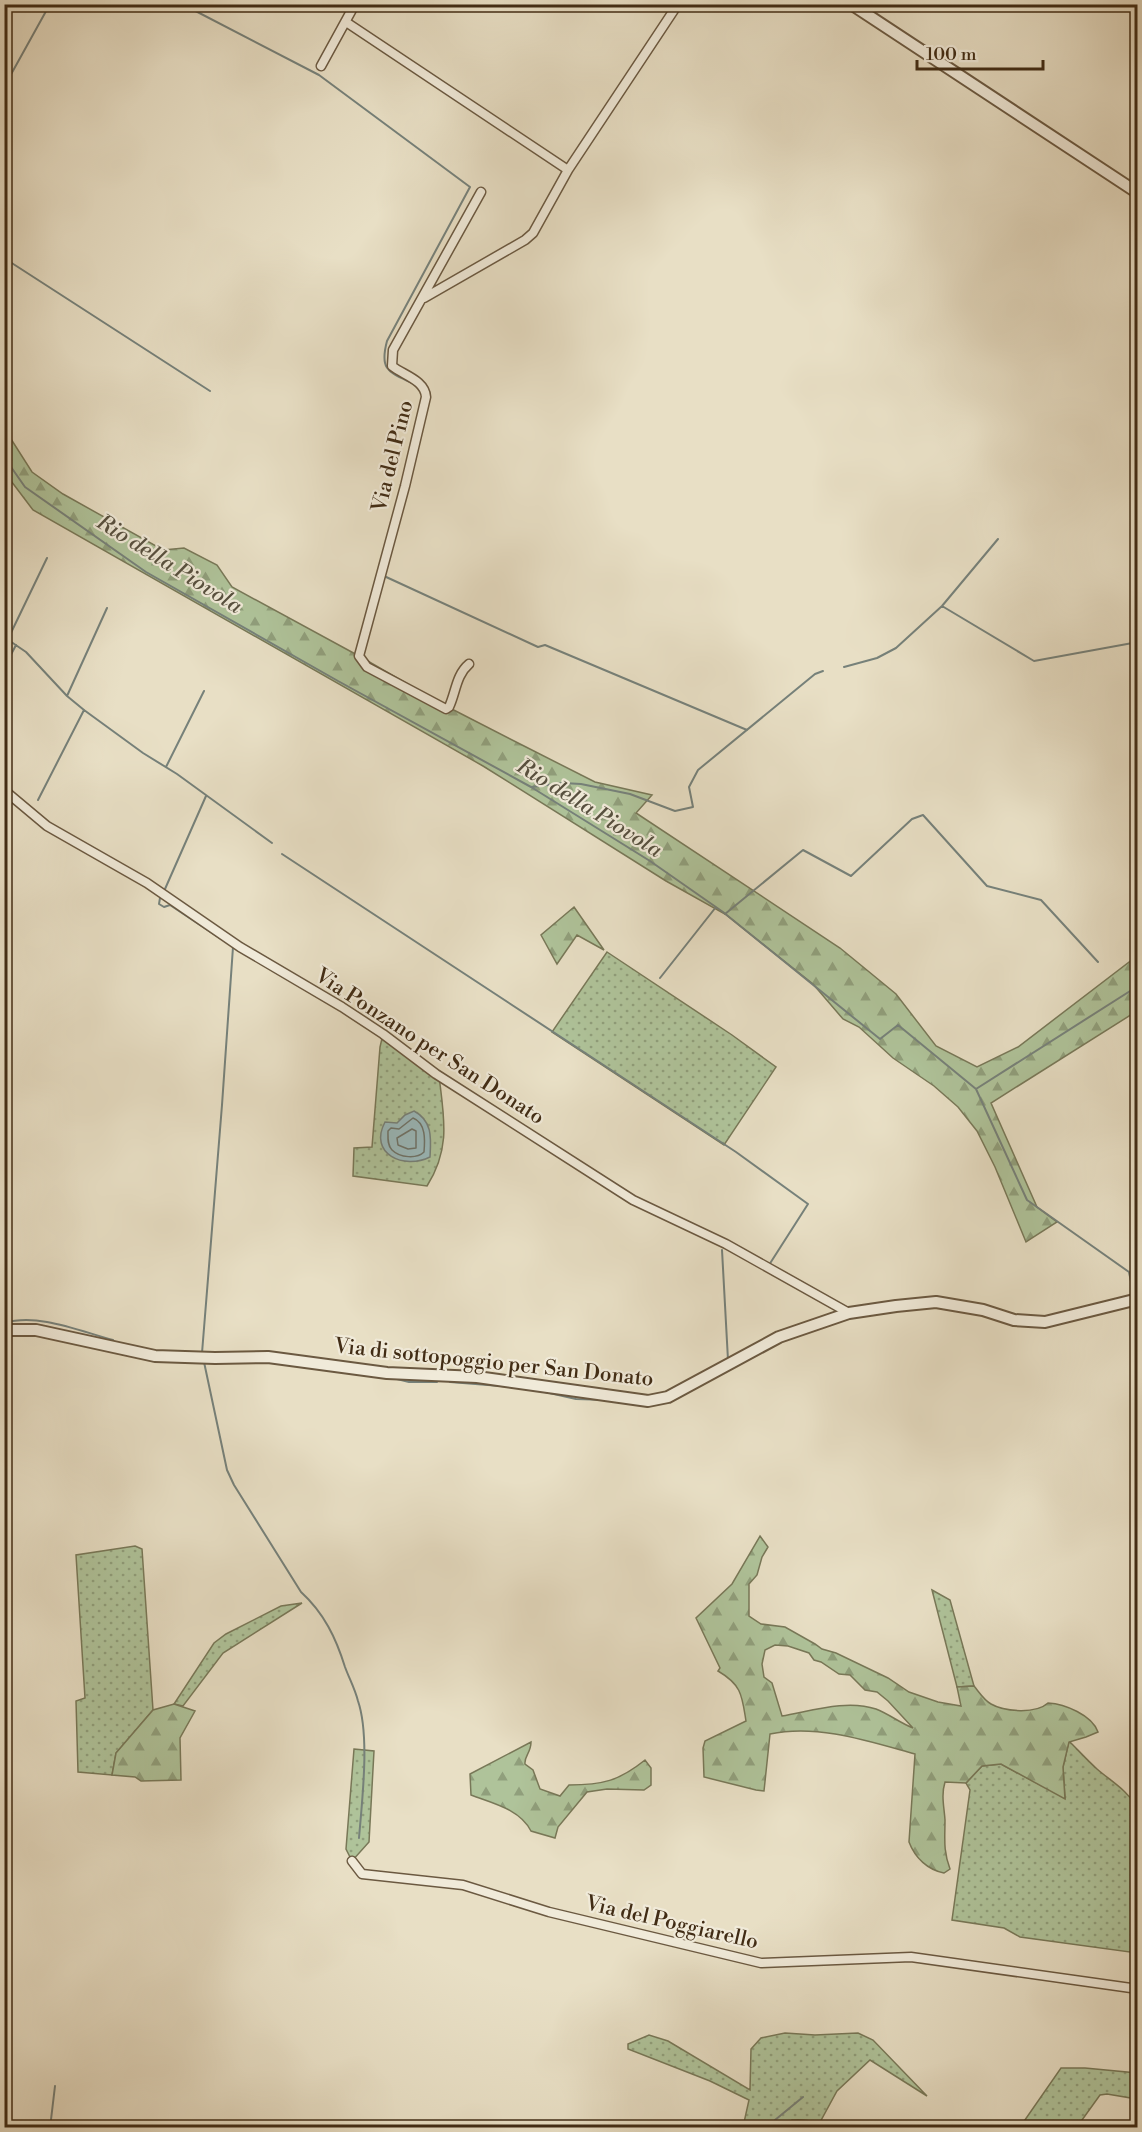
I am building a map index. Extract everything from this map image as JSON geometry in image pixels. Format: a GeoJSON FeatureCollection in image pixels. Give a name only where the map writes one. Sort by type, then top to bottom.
{"type":"FeatureCollection","features":[{"type":"Feature","properties":{"kind":"street"},"geometry":{"type":"LineString","coordinates":[[321,66],[355,4]]}},
{"type":"Feature","properties":{"kind":"street"},"geometry":{"type":"LineString","coordinates":[[421,301],[529,237],[568,170],[678,4]]}},
{"type":"Feature","properties":{"kind":"street"},"geometry":{"type":"LineString","coordinates":[[851,4],[1137,193]]}},
{"type":"Feature","properties":{"kind":"street"},"geometry":{"type":"LineString","coordinates":[[346,22],[568,170]]}},
{"type":"Feature","properties":{"kind":"street","name":"Via del Pino"},"geometry":{"type":"LineString","coordinates":[[469,664],[462,670],[453,700],[446,709],[368,667],[359,656],[405,486],[426,397],[426,392],[421,385],[392,366],[393,350],[481,192]]}},
{"type":"Feature","properties":{"kind":"street","name":"Via Ponzano per San Donato"},"geometry":{"type":"LineString","coordinates":[[4,789],[47,826],[147,883],[240,946],[342,1007],[383,1034],[436,1074],[633,1200],[726,1244],[849,1313]]}},
{"type":"Feature","properties":{"kind":"street","name":"Via di sottopoggio per San Donato"},"geometry":{"type":"LineString","coordinates":[[4,1330],[36,1330],[155,1356],[203,1358],[268,1356],[387,1373],[477,1377],[648,1401],[668,1398],[779,1337],[849,1313],[936,1302],[983,1310],[1014,1320],[1045,1322],[1134,1300]]}},
{"type":"Feature","properties":{"kind":"street","name":"Via del Poggiarello"},"geometry":{"type":"LineString","coordinates":[[352,1861],[362,1874],[463,1885],[549,1912],[761,1963],[911,1956],[1137,1989]]}},
{"type":"Feature","properties":{"kind":"green space"},"geometry":{"type":"Polygon","coordinates":[[[4,428],[32,472],[63,494],[163,550],[184,548],[217,565],[232,587],[444,705],[524,746],[595,782],[652,795],[636,813],[840,948],[896,994],[936,1046],[977,1067],[1018,1047],[1137,956],[1137,1011],[991,1103],[1037,1207],[1057,1222],[1026,1242],[995,1167],[977,1131],[958,1107],[934,1086],[893,1058],[859,1027],[843,1019],[813,984],[725,914],[666,881],[483,766],[33,510],[5,473],[4,428]]]}},
{"type":"Feature","properties":{"kind":"green space"},"geometry":{"type":"Polygon","coordinates":[[[574,907],[604,950],[577,935],[557,964],[541,935],[574,907]]]}},
{"type":"Feature","properties":{"kind":"green space"},"geometry":{"type":"Polygon","coordinates":[[[607,952],[776,1067],[724,1145],[552,1032],[607,952]]]}},
{"type":"Feature","properties":{"kind":"green space"},"geometry":{"type":"Polygon","coordinates":[[[383,1034],[439,1076],[444,1119],[443,1146],[435,1172],[427,1186],[353,1176],[354,1148],[372,1147],[383,1034]]]}},
{"type":"Feature","properties":{"kind":"green space"},"geometry":{"type":"Polygon","coordinates":[[[760,1536],[768,1547],[762,1557],[757,1575],[749,1584],[749,1616],[761,1624],[785,1627],[822,1649],[836,1653],[888,1678],[909,1692],[938,1702],[961,1706],[957,1687],[974,1686],[988,1702],[1004,1709],[1020,1711],[1036,1709],[1048,1703],[1070,1708],[1084,1716],[1090,1720],[1098,1732],[1069,1742],[1063,1767],[1065,1799],[1001,1764],[982,1766],[966,1783],[945,1782],[943,1796],[945,1844],[950,1869],[944,1873],[923,1862],[909,1842],[915,1754],[843,1735],[788,1731],[770,1734],[764,1791],[704,1777],[703,1748],[705,1741],[746,1721],[739,1692],[732,1681],[718,1671],[720,1668],[696,1618],[732,1584],[760,1536]],[[775,1645],[765,1650],[762,1664],[764,1677],[772,1683],[782,1716],[829,1707],[865,1706],[881,1711],[913,1728],[877,1692],[865,1690],[850,1675],[839,1674],[814,1660],[809,1653],[788,1646],[775,1645]]]}},
{"type":"Feature","properties":{"kind":"green space"},"geometry":{"type":"Polygon","coordinates":[[[135,1546],[142,1549],[153,1710],[116,1753],[112,1775],[78,1772],[76,1701],[85,1698],[76,1555],[135,1546]]]}},
{"type":"Feature","properties":{"kind":"green space"},"geometry":{"type":"Polygon","coordinates":[[[932,1590],[950,1600],[974,1686],[957,1687],[932,1590]]]}},
{"type":"Feature","properties":{"kind":"green space"},"geometry":{"type":"Polygon","coordinates":[[[302,1603],[223,1653],[183,1706],[174,1704],[214,1643],[226,1634],[281,1606],[302,1603]]]}},
{"type":"Feature","properties":{"kind":"green space"},"geometry":{"type":"Polygon","coordinates":[[[174,1704],[195,1711],[180,1738],[181,1780],[141,1781],[135,1777],[112,1775],[116,1753],[153,1710],[174,1704]]]}},
{"type":"Feature","properties":{"kind":"green space"},"geometry":{"type":"Polygon","coordinates":[[[1069,1741],[1097,1769],[1124,1791],[1138,1808],[1137,1953],[1020,1937],[1004,1928],[952,1920],[970,1790],[966,1783],[982,1766],[1001,1764],[1065,1798],[1063,1767],[1069,1741]]]}},
{"type":"Feature","properties":{"kind":"green space"},"geometry":{"type":"Polygon","coordinates":[[[531,1742],[525,1764],[533,1770],[540,1789],[560,1796],[569,1785],[601,1783],[627,1773],[645,1760],[651,1768],[651,1785],[644,1790],[607,1789],[587,1792],[558,1827],[555,1838],[531,1831],[526,1823],[513,1812],[471,1795],[470,1774],[531,1742]]]}},
{"type":"Feature","properties":{"kind":"green space"},"geometry":{"type":"Polygon","coordinates":[[[354,1749],[374,1751],[369,1842],[352,1861],[346,1849],[354,1749]]]}},
{"type":"Feature","properties":{"kind":"green space"},"geometry":{"type":"Polygon","coordinates":[[[785,2033],[815,2035],[858,2033],[873,2040],[927,2096],[870,2060],[837,2091],[819,2124],[792,2120],[787,2127],[743,2127],[749,2100],[710,2081],[628,2049],[628,2044],[649,2035],[668,2041],[750,2090],[751,2049],[761,2038],[785,2033]]]}},
{"type":"Feature","properties":{"kind":"green space"},"geometry":{"type":"Polygon","coordinates":[[[1061,2068],[1137,2073],[1137,2099],[1100,2095],[1077,2127],[1020,2127],[1061,2068]]]}},
{"type":"Feature","properties":{"kind":"water"},"geometry":{"type":"Polygon","coordinates":[[[414,1111],[428,1125],[430,1157],[410,1162],[400,1160],[385,1151],[381,1143],[381,1133],[385,1122],[397,1123],[405,1115],[414,1111]]]}},
{"type":"Feature","properties":{"kind":"waterway"},"geometry":{"type":"LineString","coordinates":[[4,87],[50,4]]}},
{"type":"Feature","properties":{"kind":"waterway"},"geometry":{"type":"LineString","coordinates":[[182,4],[319,75],[470,187],[387,341],[385,365],[392,373],[414,384]]}},
{"type":"Feature","properties":{"kind":"waterway"},"geometry":{"type":"LineString","coordinates":[[4,258],[210,391]]}},
{"type":"Feature","properties":{"kind":"waterway","name":"Rio della Piovola"},"geometry":{"type":"LineString","coordinates":[[4,457],[25,487],[146,572],[531,787],[650,861],[723,912],[880,1039],[898,1025],[976,1089],[1027,1200],[1129,1272],[1134,1296]]}},
{"type":"Feature","properties":{"kind":"waterway"},"geometry":{"type":"LineString","coordinates":[[844,667],[877,658],[896,648],[942,606],[998,539]]}},
{"type":"Feature","properties":{"kind":"waterway"},"geometry":{"type":"LineString","coordinates":[[8,639],[47,558]]}},
{"type":"Feature","properties":{"kind":"waterway"},"geometry":{"type":"LineString","coordinates":[[384,576],[538,647],[545,645],[747,730]]}},
{"type":"Feature","properties":{"kind":"waterway"},"geometry":{"type":"LineString","coordinates":[[942,606],[1034,661],[1138,642]]}},
{"type":"Feature","properties":{"kind":"waterway"},"geometry":{"type":"LineString","coordinates":[[67,696],[107,608]]}},
{"type":"Feature","properties":{"kind":"waterway"},"geometry":{"type":"LineString","coordinates":[[4,637],[26,652],[67,696],[84,710],[272,843]]}},
{"type":"Feature","properties":{"kind":"waterway"},"geometry":{"type":"LineString","coordinates":[[4,668],[16,645]]}},
{"type":"Feature","properties":{"kind":"waterway"},"geometry":{"type":"LineString","coordinates":[[531,787],[563,783],[581,784],[630,794],[675,811],[693,807],[689,787],[698,770],[815,674],[823,671]]}},
{"type":"Feature","properties":{"kind":"waterway"},"geometry":{"type":"LineString","coordinates":[[166,767],[204,691]]}},
{"type":"Feature","properties":{"kind":"waterway"},"geometry":{"type":"LineString","coordinates":[[38,800],[84,710]]}},
{"type":"Feature","properties":{"kind":"waterway"},"geometry":{"type":"LineString","coordinates":[[165,889],[206,796]]}},
{"type":"Feature","properties":{"kind":"waterway"},"geometry":{"type":"LineString","coordinates":[[725,914],[803,850],[851,876],[912,819],[923,815],[987,886],[1041,900],[1098,962]]}},
{"type":"Feature","properties":{"kind":"waterway"},"geometry":{"type":"LineString","coordinates":[[282,854],[736,1152],[808,1204],[769,1265]]}},
{"type":"Feature","properties":{"kind":"waterway"},"geometry":{"type":"LineString","coordinates":[[160,898],[159,904],[164,907],[170,905],[221,939]]}},
{"type":"Feature","properties":{"kind":"waterway"},"geometry":{"type":"LineString","coordinates":[[660,978],[716,907]]}},
{"type":"Feature","properties":{"kind":"waterway"},"geometry":{"type":"LineString","coordinates":[[202,1353],[233,947]]}},
{"type":"Feature","properties":{"kind":"waterway","name":"Rio della Piovola"},"geometry":{"type":"LineString","coordinates":[[976,1089],[1138,986]]}},
{"type":"Feature","properties":{"kind":"waterway"},"geometry":{"type":"LineString","coordinates":[[722,1250],[728,1360]]}},
{"type":"Feature","properties":{"kind":"waterway"},"geometry":{"type":"LineString","coordinates":[[4,1323],[17,1320],[45,1322],[113,1340]]}},
{"type":"Feature","properties":{"kind":"waterway"},"geometry":{"type":"LineString","coordinates":[[204,1362],[227,1470],[301,1592],[328,1626],[357,1697],[364,1732],[359,1838]]}},
{"type":"Feature","properties":{"kind":"waterway"},"geometry":{"type":"LineString","coordinates":[[393,1378],[409,1382],[437,1382]]}},
{"type":"Feature","properties":{"kind":"waterway"},"geometry":{"type":"LineString","coordinates":[[450,1382],[513,1387]]}},
{"type":"Feature","properties":{"kind":"waterway"},"geometry":{"type":"LineString","coordinates":[[545,1392],[576,1399],[608,1400]]}},
{"type":"Feature","properties":{"kind":"waterway"},"geometry":{"type":"LineString","coordinates":[[50,2128],[55,2086]]}},
{"type":"Feature","properties":{"kind":"waterway"},"geometry":{"type":"LineString","coordinates":[[770,2128],[775,2120],[803,2097]]}}]}
